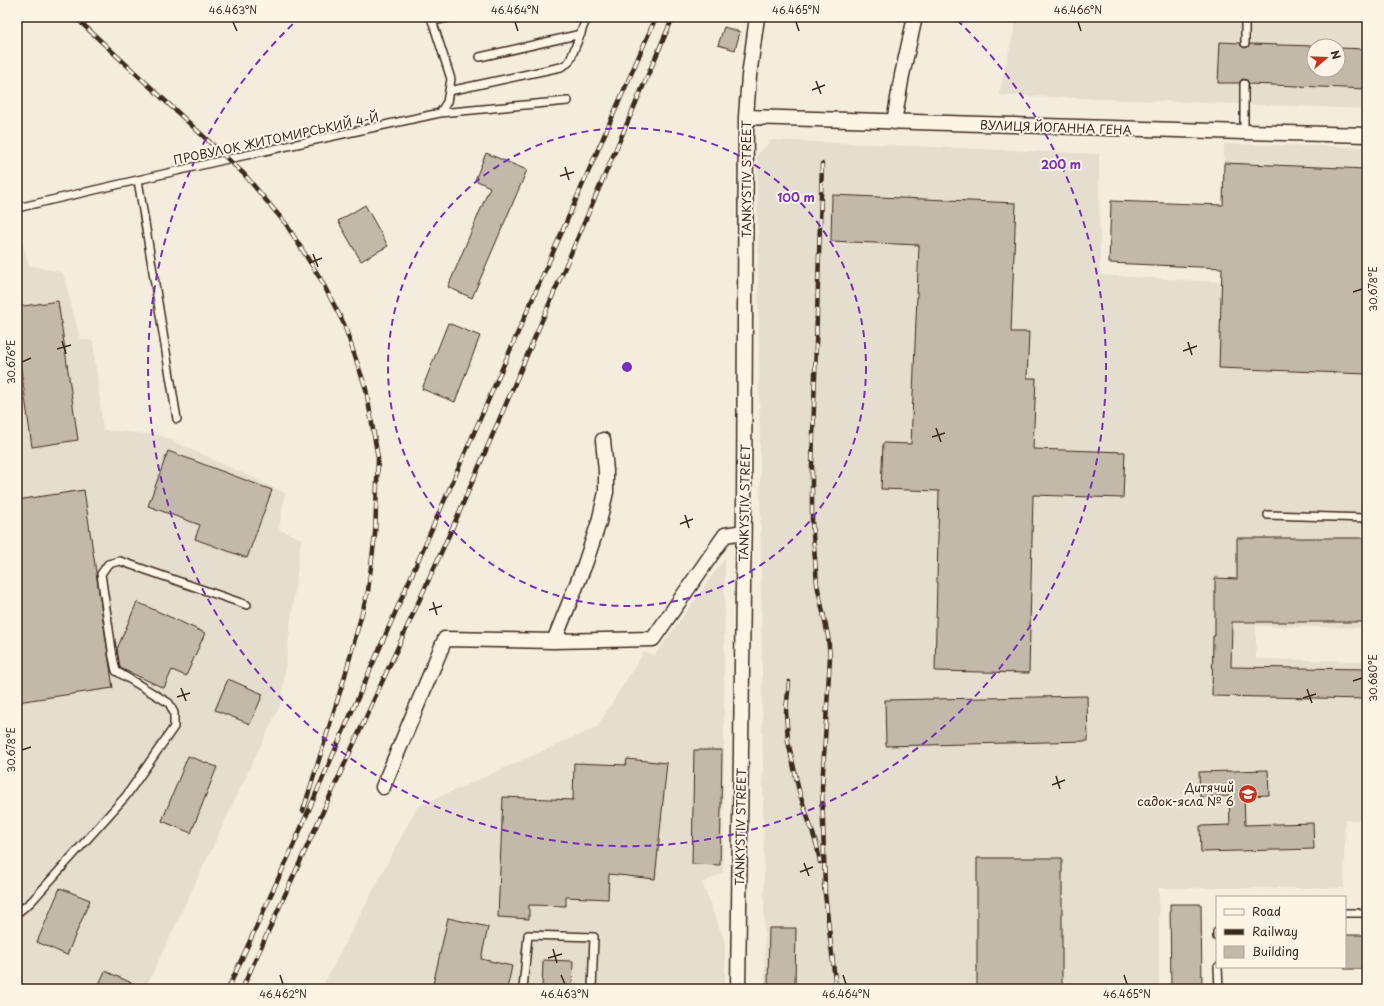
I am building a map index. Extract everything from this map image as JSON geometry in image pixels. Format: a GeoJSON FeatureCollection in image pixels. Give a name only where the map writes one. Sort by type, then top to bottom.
{"type":"FeatureCollection","features":[{"type":"Feature","properties":{"kind":"street","name":"TANKYSTIV STREET"},"geometry":{"type":"LineString","coordinates":[[738,989],[746,117],[749,76],[757,17]]}},
{"type":"Feature","properties":{"kind":"street"},"geometry":{"type":"LineString","coordinates":[[894,122],[902,75],[915,17]]}},
{"type":"Feature","properties":{"kind":"street","name":"ВУЛИЦЯ ЙОГАННА ГЕНА"},"geometry":{"type":"LineString","coordinates":[[746,117],[1367,135]]}},
{"type":"Feature","properties":{"kind":"street"},"geometry":{"type":"LineString","coordinates":[[554,641],[585,564],[599,522],[606,492],[606,471],[603,440]]}},
{"type":"Feature","properties":{"kind":"street"},"geometry":{"type":"LineString","coordinates":[[383,788],[445,639],[554,641],[653,639],[725,535],[743,532]]}},
{"type":"Feature","properties":{"kind":"lane"},"geometry":{"type":"LineString","coordinates":[[440,113],[447,102],[451,79],[431,19],[452,17]]}},
{"type":"Feature","properties":{"kind":"lane"},"geometry":{"type":"LineString","coordinates":[[448,91],[561,67],[568,63],[571,58],[587,17]]}},
{"type":"Feature","properties":{"kind":"lane"},"geometry":{"type":"LineString","coordinates":[[1244,43],[1245,17]]}},
{"type":"Feature","properties":{"kind":"lane"},"geometry":{"type":"LineString","coordinates":[[480,57],[581,34]]}},
{"type":"Feature","properties":{"kind":"lane"},"geometry":{"type":"LineString","coordinates":[[1244,84],[1244,132]]}},
{"type":"Feature","properties":{"kind":"lane","name":"ПРОВУЛОК ЖИТОМИРСЬКИЙ 4-Й"},"geometry":{"type":"LineString","coordinates":[[17,208],[440,113],[568,101]]}},
{"type":"Feature","properties":{"kind":"lane"},"geometry":{"type":"LineString","coordinates":[[138,180],[177,419]]}},
{"type":"Feature","properties":{"kind":"lane"},"geometry":{"type":"LineString","coordinates":[[1268,515],[1367,518]]}},
{"type":"Feature","properties":{"kind":"lane"},"geometry":{"type":"LineString","coordinates":[[17,913],[31,902],[126,796],[174,727],[174,713],[169,703],[116,671],[101,574],[108,564],[120,561],[246,605]]}},
{"type":"Feature","properties":{"kind":"lane"},"geometry":{"type":"LineString","coordinates":[[1346,913],[1367,913]]}},
{"type":"Feature","properties":{"kind":"lane"},"geometry":{"type":"LineString","coordinates":[[524,989],[528,935],[594,937],[592,989]]}},
{"type":"Feature","properties":{"kind":"lane"},"geometry":{"type":"LineString","coordinates":[[1218,968],[1219,989]]}},
{"type":"Feature","properties":{"kind":"shaded area"},"geometry":{"type":"Polygon","coordinates":[[[1017,17],[1367,17],[1367,109],[999,95],[1017,17]]]}},
{"type":"Feature","properties":{"kind":"shaded area"},"geometry":{"type":"Polygon","coordinates":[[[772,140],[1099,154],[1100,275],[1221,282],[1224,144],[1367,147],[1367,628],[1256,626],[1256,659],[1367,661],[1367,820],[1345,820],[1344,888],[1159,888],[1159,989],[765,989],[757,155],[772,140]]]}},
{"type":"Feature","properties":{"kind":"shaded area"},"geometry":{"type":"Polygon","coordinates":[[[17,223],[29,265],[63,273],[80,339],[93,341],[103,430],[160,435],[285,493],[279,529],[301,539],[281,703],[145,989],[17,989],[17,223]]]}},
{"type":"Feature","properties":{"kind":"shaded area"},"geometry":{"type":"Polygon","coordinates":[[[725,558],[723,873],[702,883],[725,942],[725,989],[321,989],[417,807],[597,727],[644,652],[655,655],[725,558]]]}},
{"type":"Feature","properties":{"kind":"building"},"geometry":{"type":"Polygon","coordinates":[[[724,27],[740,32],[735,50],[718,45],[724,27]]]}},
{"type":"Feature","properties":{"kind":"building"},"geometry":{"type":"Polygon","coordinates":[[[1220,42],[1240,43],[1241,46],[1245,48],[1250,44],[1306,46],[1306,78],[1346,78],[1346,48],[1367,49],[1367,89],[1249,84],[1248,81],[1244,79],[1239,83],[1218,83],[1220,42]]]}},
{"type":"Feature","properties":{"kind":"building"},"geometry":{"type":"Polygon","coordinates":[[[486,153],[527,170],[472,298],[448,287],[490,187],[475,180],[486,153]]]}},
{"type":"Feature","properties":{"kind":"building"},"geometry":{"type":"Polygon","coordinates":[[[1224,163],[1367,169],[1367,374],[1219,368],[1222,268],[1109,263],[1111,201],[1223,205],[1224,163]]]}},
{"type":"Feature","properties":{"kind":"building"},"geometry":{"type":"Polygon","coordinates":[[[832,195],[1016,203],[1011,332],[1029,332],[1027,378],[1036,378],[1033,449],[1125,452],[1123,498],[1033,495],[1029,673],[935,671],[939,491],[881,489],[883,443],[911,444],[919,245],[831,241],[832,195]]]}},
{"type":"Feature","properties":{"kind":"building"},"geometry":{"type":"Polygon","coordinates":[[[365,205],[388,246],[361,261],[338,221],[365,205]]]}},
{"type":"Feature","properties":{"kind":"building"},"geometry":{"type":"Polygon","coordinates":[[[58,301],[78,440],[32,447],[17,341],[17,307],[58,301]]]}},
{"type":"Feature","properties":{"kind":"building"},"geometry":{"type":"Polygon","coordinates":[[[448,323],[480,336],[455,402],[422,389],[448,323]]]}},
{"type":"Feature","properties":{"kind":"building"},"geometry":{"type":"Polygon","coordinates":[[[168,451],[272,490],[247,558],[195,539],[200,525],[148,506],[168,451]]]}},
{"type":"Feature","properties":{"kind":"building"},"geometry":{"type":"Polygon","coordinates":[[[84,490],[113,688],[17,702],[17,500],[84,490]]]}},
{"type":"Feature","properties":{"kind":"building"},"geometry":{"type":"Polygon","coordinates":[[[1237,538],[1367,538],[1367,622],[1232,622],[1231,667],[1367,669],[1367,699],[1212,696],[1213,636],[1215,636],[1215,578],[1237,579],[1237,538]]]}},
{"type":"Feature","properties":{"kind":"building"},"geometry":{"type":"Polygon","coordinates":[[[137,602],[205,633],[186,676],[172,670],[164,688],[120,668],[117,649],[137,602]]]}},
{"type":"Feature","properties":{"kind":"building"},"geometry":{"type":"Polygon","coordinates":[[[228,679],[263,694],[250,724],[215,710],[228,679]]]}},
{"type":"Feature","properties":{"kind":"building"},"geometry":{"type":"Polygon","coordinates":[[[1087,696],[1088,741],[886,746],[885,700],[1087,696]]]}},
{"type":"Feature","properties":{"kind":"building"},"geometry":{"type":"Polygon","coordinates":[[[694,750],[722,750],[720,865],[692,864],[694,750]]]}},
{"type":"Feature","properties":{"kind":"building"},"geometry":{"type":"Polygon","coordinates":[[[188,756],[217,767],[191,833],[162,821],[188,756]]]}},
{"type":"Feature","properties":{"kind":"building"},"geometry":{"type":"Polygon","coordinates":[[[627,759],[667,763],[655,879],[609,874],[608,899],[566,897],[566,906],[529,905],[529,919],[498,917],[503,797],[573,800],[574,763],[626,765],[627,759]]]}},
{"type":"Feature","properties":{"kind":"building"},"geometry":{"type":"Polygon","coordinates":[[[1268,770],[1269,795],[1244,796],[1245,825],[1313,823],[1314,849],[1201,852],[1200,826],[1230,825],[1229,796],[1200,797],[1199,772],[1268,770]]]}},
{"type":"Feature","properties":{"kind":"building"},"geometry":{"type":"Polygon","coordinates":[[[977,858],[1062,858],[1062,989],[977,989],[977,858]]]}},
{"type":"Feature","properties":{"kind":"building"},"geometry":{"type":"Polygon","coordinates":[[[60,888],[90,900],[67,955],[37,942],[60,888]]]}},
{"type":"Feature","properties":{"kind":"building"},"geometry":{"type":"Polygon","coordinates":[[[1170,904],[1201,904],[1202,989],[1171,989],[1170,904]]]}},
{"type":"Feature","properties":{"kind":"building"},"geometry":{"type":"Polygon","coordinates":[[[448,918],[488,927],[481,959],[512,966],[507,989],[432,989],[448,918]]]}},
{"type":"Feature","properties":{"kind":"building"},"geometry":{"type":"Polygon","coordinates":[[[769,928],[796,928],[795,986],[768,985],[769,928]]]}},
{"type":"Feature","properties":{"kind":"building"},"geometry":{"type":"Polygon","coordinates":[[[1346,935],[1367,935],[1367,969],[1345,969],[1346,935]]]}},
{"type":"Feature","properties":{"kind":"building"},"geometry":{"type":"Polygon","coordinates":[[[543,960],[573,961],[572,989],[542,989],[543,960]]]}},
{"type":"Feature","properties":{"kind":"building"},"geometry":{"type":"Polygon","coordinates":[[[105,971],[145,989],[97,989],[105,971]]]}},
{"type":"Feature","properties":{"kind":"railway"},"geometry":{"type":"LineString","coordinates":[[75,17],[244,174],[286,224],[320,278],[344,324],[366,389],[378,458],[375,534],[368,591],[344,679],[303,811]]}},
{"type":"Feature","properties":{"kind":"railway"},"geometry":{"type":"LineString","coordinates":[[228,989],[290,853],[656,17]]}},
{"type":"Feature","properties":{"kind":"railway"},"geometry":{"type":"LineString","coordinates":[[242,989],[455,522],[673,17]]}},
{"type":"Feature","properties":{"kind":"railway"},"geometry":{"type":"LineString","coordinates":[[822,164],[812,466],[812,522],[817,584],[828,636],[830,657],[822,788],[825,890]]}},
{"type":"Feature","properties":{"kind":"railway"},"geometry":{"type":"LineString","coordinates":[[789,682],[786,711],[788,741],[799,791],[817,846],[820,862]]}},
{"type":"Feature","properties":{"kind":"railway"},"geometry":{"type":"LineString","coordinates":[[824,885],[836,989]]}},
{"type":"Feature","properties":{"kind":"place","name":"Дитячий садок-ясла № 6"},"geometry":{"type":"Point","coordinates":[1248,794]}}]}
